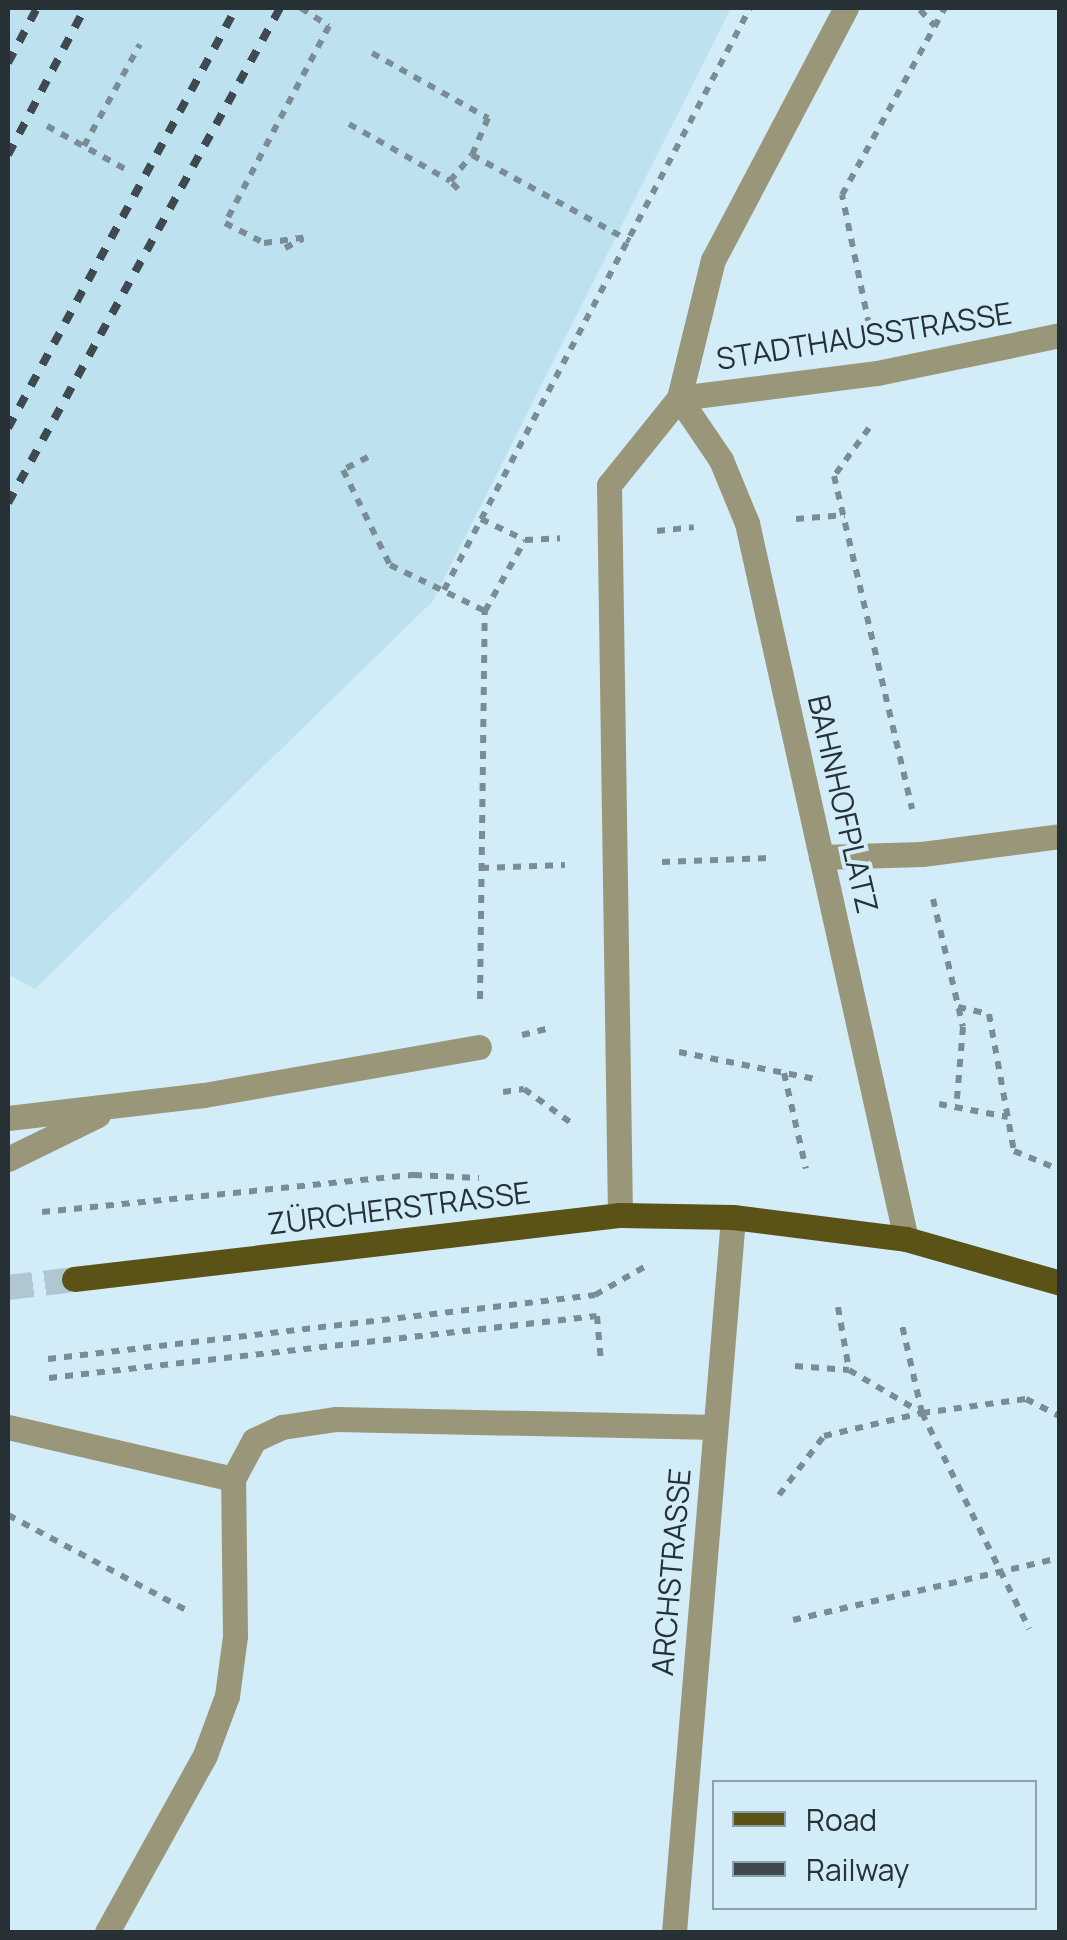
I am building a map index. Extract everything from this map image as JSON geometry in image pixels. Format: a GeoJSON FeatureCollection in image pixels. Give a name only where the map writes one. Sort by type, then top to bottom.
{"type":"FeatureCollection","features":[{"type":"Feature","properties":{"kind":"main road","name":"ZÜRCHERSTRASSE"},"geometry":{"type":"LineString","coordinates":[[74,1279],[620,1216],[733,1216],[906,1238],[1060,1283]]}},
{"type":"Feature","properties":{"kind":"street"},"geometry":{"type":"LineString","coordinates":[[620,1216],[609,485],[680,398],[713,260],[846,8]]}},
{"type":"Feature","properties":{"kind":"street","name":"STADTHAUSSTRASSE"},"geometry":{"type":"LineString","coordinates":[[680,398],[877,373],[1060,335]]}},
{"type":"Feature","properties":{"kind":"street","name":"BAHNHOFPLATZ"},"geometry":{"type":"LineString","coordinates":[[680,398],[721,460],[747,523],[906,1238]]}},
{"type":"Feature","properties":{"kind":"street"},"geometry":{"type":"LineString","coordinates":[[821,857],[922,854],[1060,836]]}},
{"type":"Feature","properties":{"kind":"street"},"geometry":{"type":"LineString","coordinates":[[8,1118],[116,1106],[479,1047]]}},
{"type":"Feature","properties":{"kind":"street"},"geometry":{"type":"LineString","coordinates":[[8,1159],[116,1106]]}},
{"type":"Feature","properties":{"kind":"street","name":"ARCHSTRASSE"},"geometry":{"type":"LineString","coordinates":[[674,1932],[733,1216]]}},
{"type":"Feature","properties":{"kind":"street"},"geometry":{"type":"LineString","coordinates":[[108,1932],[218,1724],[235,1636],[233,1479],[254,1440],[318,1420],[716,1427]]}},
{"type":"Feature","properties":{"kind":"street"},"geometry":{"type":"LineString","coordinates":[[8,1422],[233,1479]]}},
{"type":"Feature","properties":{"kind":"path"},"geometry":{"type":"LineString","coordinates":[[285,248],[308,236],[264,244],[225,223],[328,26],[301,8]]}},
{"type":"Feature","properties":{"kind":"path"},"geometry":{"type":"LineString","coordinates":[[444,590],[750,8]]}},
{"type":"Feature","properties":{"kind":"path"},"geometry":{"type":"LineString","coordinates":[[945,8],[842,195],[886,424],[862,430],[834,476],[958,1008],[958,1099]]}},
{"type":"Feature","properties":{"kind":"path"},"geometry":{"type":"LineString","coordinates":[[920,10],[935,26]]}},
{"type":"Feature","properties":{"kind":"path"},"geometry":{"type":"LineString","coordinates":[[84,146],[140,44]]}},
{"type":"Feature","properties":{"kind":"path"},"geometry":{"type":"LineString","coordinates":[[372,53],[488,118],[472,154],[450,181]]}},
{"type":"Feature","properties":{"kind":"path"},"geometry":{"type":"LineString","coordinates":[[349,124],[458,189]]}},
{"type":"Feature","properties":{"kind":"path"},"geometry":{"type":"LineString","coordinates":[[48,126],[127,170]]}},
{"type":"Feature","properties":{"kind":"path"},"geometry":{"type":"LineString","coordinates":[[472,154],[630,241]]}},
{"type":"Feature","properties":{"kind":"path"},"geometry":{"type":"LineString","coordinates":[[368,457],[344,470],[390,565],[485,611]]}},
{"type":"Feature","properties":{"kind":"path"},"geometry":{"type":"LineString","coordinates":[[479,1047],[485,611],[525,540]]}},
{"type":"Feature","properties":{"kind":"path"},"geometry":{"type":"LineString","coordinates":[[958,1008],[989,1014],[1014,1151],[1060,1170]]}},
{"type":"Feature","properties":{"kind":"path"},"geometry":{"type":"LineString","coordinates":[[680,1052],[821,1080]]}},
{"type":"Feature","properties":{"kind":"path"},"geometry":{"type":"LineString","coordinates":[[784,1073],[806,1169]]}},
{"type":"Feature","properties":{"kind":"path"},"geometry":{"type":"LineString","coordinates":[[486,1094],[524,1090],[573,1124],[581,1139]]}},
{"type":"Feature","properties":{"kind":"path"},"geometry":{"type":"LineString","coordinates":[[940,1104],[1008,1117]]}},
{"type":"Feature","properties":{"kind":"path"},"geometry":{"type":"LineString","coordinates":[[42,1212],[414,1175],[494,1178]]}},
{"type":"Feature","properties":{"kind":"path"},"geometry":{"type":"LineString","coordinates":[[48,1359],[595,1295],[733,1216]]}},
{"type":"Feature","properties":{"kind":"path"},"geometry":{"type":"LineString","coordinates":[[838,1307],[849,1370]]}},
{"type":"Feature","properties":{"kind":"path"},"geometry":{"type":"LineString","coordinates":[[49,1378],[597,1316],[601,1363]]}},
{"type":"Feature","properties":{"kind":"path"},"geometry":{"type":"LineString","coordinates":[[902,1325],[922,1413],[1029,1629]]}},
{"type":"Feature","properties":{"kind":"path"},"geometry":{"type":"LineString","coordinates":[[794,1366],[849,1370],[922,1413]]}},
{"type":"Feature","properties":{"kind":"path"},"geometry":{"type":"LineString","coordinates":[[779,1495],[824,1436],[922,1413],[1026,1399],[1060,1416]]}},
{"type":"Feature","properties":{"kind":"path"},"geometry":{"type":"LineString","coordinates":[[8,1515],[235,1636]]}},
{"type":"Feature","properties":{"kind":"path"},"geometry":{"type":"LineString","coordinates":[[793,1620],[1060,1558]]}},
{"type":"Feature","properties":{"kind":"shaded area"},"geometry":{"type":"Polygon","coordinates":[[[8,8],[731,8],[433,601],[35,989],[8,974],[8,8]]]}},
{"type":"Feature","properties":{"kind":"tunnel"},"geometry":{"type":"LineString","coordinates":[[8,1287],[74,1279]]}},
{"type":"Feature","properties":{"kind":"railway"},"geometry":{"type":"LineString","coordinates":[[8,63],[37,8]]}},
{"type":"Feature","properties":{"kind":"railway"},"geometry":{"type":"LineString","coordinates":[[8,155],[85,8]]}},
{"type":"Feature","properties":{"kind":"railway"},"geometry":{"type":"LineString","coordinates":[[8,428],[236,8]]}},
{"type":"Feature","properties":{"kind":"railway"},"geometry":{"type":"LineString","coordinates":[[8,503],[280,8]]}}]}
